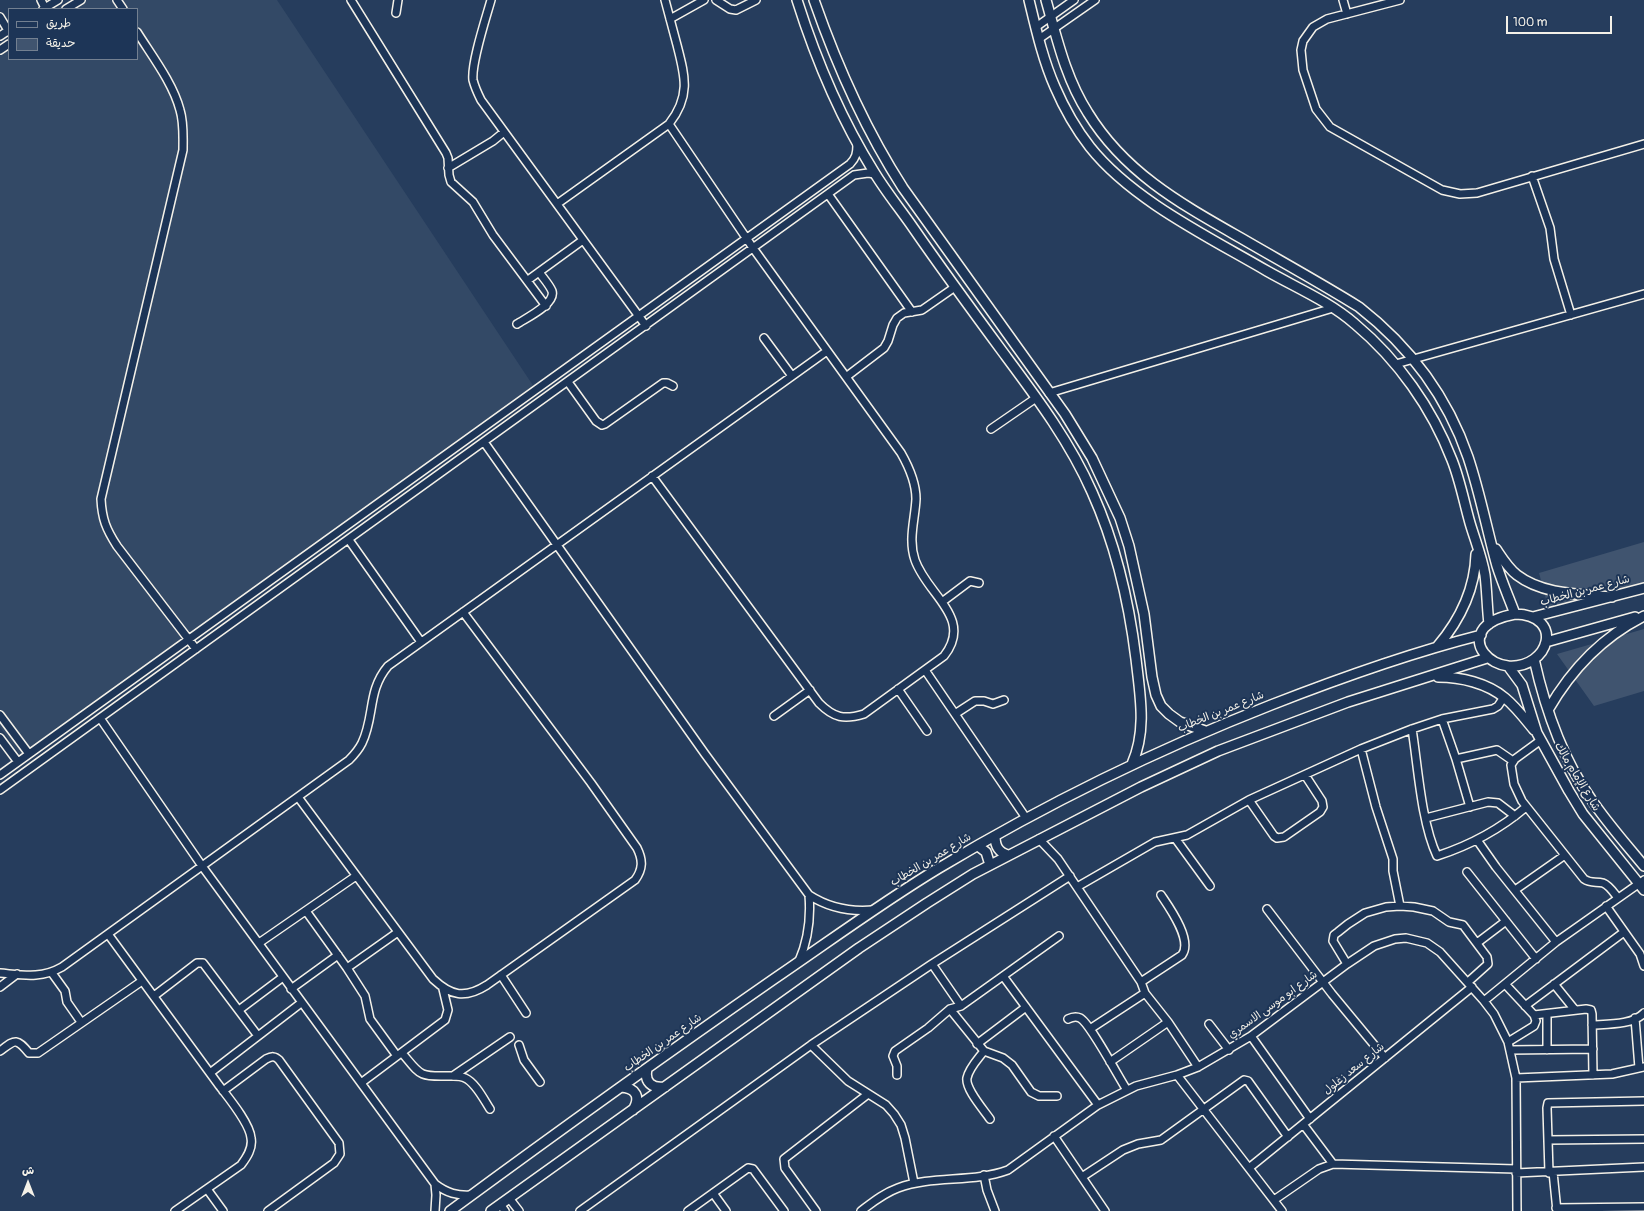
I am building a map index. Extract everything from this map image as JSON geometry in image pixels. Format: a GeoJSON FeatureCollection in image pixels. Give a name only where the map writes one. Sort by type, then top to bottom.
{"type":"FeatureCollection","features":[{"type":"Feature","properties":{"kind":"street"},"geometry":{"type":"LineString","coordinates":[[41,0],[44,8],[58,0]]}},
{"type":"Feature","properties":{"kind":"street"},"geometry":{"type":"LineString","coordinates":[[68,8],[81,0]]}},
{"type":"Feature","properties":{"kind":"street"},"geometry":{"type":"LineString","coordinates":[[351,0],[446,153],[449,163],[448,168],[451,182],[473,202],[493,236],[528,280],[546,306]]}},
{"type":"Feature","properties":{"kind":"street"},"geometry":{"type":"LineString","coordinates":[[396,12],[398,0]]}},
{"type":"Feature","properties":{"kind":"street"},"geometry":{"type":"LineString","coordinates":[[491,0],[474,67],[473,78],[476,90],[481,100],[504,132],[646,326]]}},
{"type":"Feature","properties":{"kind":"street"},"geometry":{"type":"LineString","coordinates":[[557,204],[669,124],[681,105],[685,84],[684,73],[665,0]]}},
{"type":"Feature","properties":{"kind":"street"},"geometry":{"type":"LineString","coordinates":[[670,20],[704,0]]}},
{"type":"Feature","properties":{"kind":"street"},"geometry":{"type":"LineString","coordinates":[[716,0],[730,9],[736,10],[756,0]]}},
{"type":"Feature","properties":{"kind":"street"},"geometry":{"type":"LineString","coordinates":[[797,0],[811,42],[835,99],[875,174],[1036,398],[1074,456],[1092,491],[1112,543],[1132,630],[1140,694],[1141,730],[1140,742],[1132,764]]}},
{"type":"Feature","properties":{"kind":"street"},"geometry":{"type":"LineString","coordinates":[[814,0],[835,59],[851,95],[885,160],[903,188],[1079,436],[1105,485],[1120,518],[1129,546],[1144,614],[1152,677],[1156,695],[1162,706],[1169,714],[1180,722],[1206,732]]}},
{"type":"Feature","properties":{"kind":"street"},"geometry":{"type":"LineString","coordinates":[[1029,0],[1039,39],[1054,86],[1072,121],[1090,146],[1123,180],[1150,201],[1195,229],[1333,308],[1354,323],[1396,364],[1425,405],[1453,462],[1484,572],[1489,624]]}},
{"type":"Feature","properties":{"kind":"street"},"geometry":{"type":"LineString","coordinates":[[1046,0],[1066,67],[1087,112],[1102,134],[1134,169],[1159,188],[1210,220],[1359,307],[1381,324],[1414,359],[1437,393],[1450,416],[1467,456],[1494,546],[1516,575],[1533,584],[1552,590],[1612,597]]}},
{"type":"Feature","properties":{"kind":"street"},"geometry":{"type":"LineString","coordinates":[[1036,27],[1074,0]]}},
{"type":"Feature","properties":{"kind":"street"},"geometry":{"type":"LineString","coordinates":[[1039,39],[1095,0]]}},
{"type":"Feature","properties":{"kind":"street"},"geometry":{"type":"LineString","coordinates":[[1343,0],[1347,14]]}},
{"type":"Feature","properties":{"kind":"street"},"geometry":{"type":"LineString","coordinates":[[1400,0],[1327,19],[1312,27],[1303,41],[1301,50],[1303,70],[1312,99],[1316,109],[1330,127],[1442,190],[1460,194],[1477,193],[1644,144]]}},
{"type":"Feature","properties":{"kind":"street"},"geometry":{"type":"LineString","coordinates":[[0,17],[8,29]]}},
{"type":"Feature","properties":{"kind":"street"},"geometry":{"type":"LineString","coordinates":[[138,34],[174,93],[181,111],[183,150],[101,499],[102,516],[107,532],[196,649]]}},
{"type":"Feature","properties":{"kind":"street"},"geometry":{"type":"LineString","coordinates":[[811,42],[822,42],[826,36]]}},
{"type":"Feature","properties":{"kind":"street"},"geometry":{"type":"LineString","coordinates":[[820,64],[824,57],[832,56],[835,59]]}},
{"type":"Feature","properties":{"kind":"street"},"geometry":{"type":"LineString","coordinates":[[652,476],[819,703],[828,712],[840,717],[852,717],[864,714],[944,656],[950,648],[954,638],[955,628],[952,618],[920,570],[913,552],[912,534],[916,499],[914,482],[908,465],[901,453],[753,248],[669,124]]}},
{"type":"Feature","properties":{"kind":"street"},"geometry":{"type":"LineString","coordinates":[[448,168],[493,141],[504,132]]}},
{"type":"Feature","properties":{"kind":"street"},"geometry":{"type":"LineString","coordinates":[[0,775],[850,164],[855,159],[858,152],[858,144]]}},
{"type":"Feature","properties":{"kind":"street"},"geometry":{"type":"LineString","coordinates":[[0,790],[854,175],[868,173],[875,174]]}},
{"type":"Feature","properties":{"kind":"street"},"geometry":{"type":"LineString","coordinates":[[1532,176],[1550,228],[1554,259],[1571,315]]}},
{"type":"Feature","properties":{"kind":"street"},"geometry":{"type":"LineString","coordinates":[[828,194],[912,312]]}},
{"type":"Feature","properties":{"kind":"street"},"geometry":{"type":"LineString","coordinates":[[528,280],[583,240]]}},
{"type":"Feature","properties":{"kind":"street"},"geometry":{"type":"LineString","coordinates":[[932,255],[944,246]]}},
{"type":"Feature","properties":{"kind":"street"},"geometry":{"type":"LineString","coordinates":[[517,324],[546,306],[551,299],[552,293],[539,272]]}},
{"type":"Feature","properties":{"kind":"street"},"geometry":{"type":"LineString","coordinates":[[846,377],[884,348],[897,318],[904,313],[922,310],[955,287]]}},
{"type":"Feature","properties":{"kind":"street"},"geometry":{"type":"LineString","coordinates":[[1396,364],[1644,294]]}},
{"type":"Feature","properties":{"kind":"street"},"geometry":{"type":"LineString","coordinates":[[1049,394],[1333,308]]}},
{"type":"Feature","properties":{"kind":"street"},"geometry":{"type":"LineString","coordinates":[[764,338],[792,376]]}},
{"type":"Feature","properties":{"kind":"street"},"geometry":{"type":"LineString","coordinates":[[0,973],[34,976],[52,973],[348,760],[356,752],[366,732],[374,693],[381,674],[388,666],[827,351]]}},
{"type":"Feature","properties":{"kind":"street"},"geometry":{"type":"LineString","coordinates":[[568,382],[596,421],[602,425],[606,424],[663,383],[673,386]]}},
{"type":"Feature","properties":{"kind":"street"},"geometry":{"type":"LineString","coordinates":[[991,429],[1036,398]]}},
{"type":"Feature","properties":{"kind":"street"},"geometry":{"type":"LineString","coordinates":[[1435,424],[1450,416]]}},
{"type":"Feature","properties":{"kind":"street"},"geometry":{"type":"LineString","coordinates":[[484,442],[705,754],[809,896],[824,904],[840,909],[856,911],[873,910]]}},
{"type":"Feature","properties":{"kind":"street"},"geometry":{"type":"LineString","coordinates":[[1092,491],[1105,485]]}},
{"type":"Feature","properties":{"kind":"street"},"geometry":{"type":"LineString","coordinates":[[1488,528],[1497,566],[1515,614]]}},
{"type":"Feature","properties":{"kind":"street"},"geometry":{"type":"LineString","coordinates":[[348,540],[421,642]]}},
{"type":"Feature","properties":{"kind":"street"},"geometry":{"type":"LineString","coordinates":[[1436,647],[1455,623],[1467,601],[1476,565],[1476,547]]}},
{"type":"Feature","properties":{"kind":"street"},"geometry":{"type":"LineString","coordinates":[[942,602],[970,581],[979,583]]}},
{"type":"Feature","properties":{"kind":"street","name":"شارع عمر بن الخطاب"},"geometry":{"type":"LineString","coordinates":[[1533,617],[1644,588]]}},
{"type":"Feature","properties":{"kind":"street"},"geometry":{"type":"LineString","coordinates":[[298,797],[433,979],[443,989],[454,993],[465,994],[477,991],[635,880],[640,873],[642,864],[641,856],[636,848],[591,783],[463,612]]}},
{"type":"Feature","properties":{"kind":"street"},"geometry":{"type":"LineString","coordinates":[[1515,614],[1533,617],[1545,628],[1547,635],[1543,651],[1534,659],[1522,665],[1508,666],[1487,658],[1480,645],[1481,635],[1484,628],[1505,616],[1515,614]]}},
{"type":"Feature","properties":{"kind":"street"},"geometry":{"type":"LineString","coordinates":[[1546,642],[1644,615]]}},
{"type":"Feature","properties":{"kind":"street"},"geometry":{"type":"LineString","coordinates":[[1548,710],[1571,675],[1585,659],[1617,632],[1644,615]]}},
{"type":"Feature","properties":{"kind":"street","name":"شارع عمر بن الخطاب"},"geometry":{"type":"LineString","coordinates":[[450,1211],[621,1087],[873,910],[1026,818],[1132,764],[1206,732],[1336,680],[1436,647],[1481,635]]}},
{"type":"Feature","properties":{"kind":"street"},"geometry":{"type":"LineString","coordinates":[[491,1211],[502,1208],[509,1198],[859,948],[933,899],[1008,855],[1141,787],[1218,751],[1328,709],[1487,658]]}},
{"type":"Feature","properties":{"kind":"street","name":"شارع الإمام مالك"},"geometry":{"type":"LineString","coordinates":[[1534,659],[1548,710],[1563,750],[1580,783],[1603,816],[1644,866]]}},
{"type":"Feature","properties":{"kind":"street","name":"شارع الإمام مالك"},"geometry":{"type":"LineString","coordinates":[[1508,666],[1522,686],[1539,737],[1561,778],[1583,814],[1642,885]]}},
{"type":"Feature","properties":{"kind":"street"},"geometry":{"type":"LineString","coordinates":[[925,670],[1026,818]]}},
{"type":"Feature","properties":{"kind":"street"},"geometry":{"type":"LineString","coordinates":[[1429,677],[1448,677],[1472,682],[1504,697],[1539,737],[1513,761],[1511,765],[1514,784],[1519,796],[1584,879],[1590,882],[1602,883],[1606,885],[1618,898]]}},
{"type":"Feature","properties":{"kind":"street"},"geometry":{"type":"LineString","coordinates":[[898,689],[927,731]]}},
{"type":"Feature","properties":{"kind":"street"},"geometry":{"type":"LineString","coordinates":[[774,716],[810,690]]}},
{"type":"Feature","properties":{"kind":"street"},"geometry":{"type":"LineString","coordinates":[[1077,887],[1156,842],[1187,835],[1249,800],[1361,749],[1442,719],[1493,709],[1498,706],[1504,697]]}},
{"type":"Feature","properties":{"kind":"street"},"geometry":{"type":"LineString","coordinates":[[955,714],[975,701],[984,701],[993,704],[1004,700]]}},
{"type":"Feature","properties":{"kind":"street"},"geometry":{"type":"LineString","coordinates":[[0,715],[29,754]]}},
{"type":"Feature","properties":{"kind":"street"},"geometry":{"type":"LineString","coordinates":[[100,718],[202,866],[435,1184],[452,1194],[462,1196],[472,1195]]}},
{"type":"Feature","properties":{"kind":"street"},"geometry":{"type":"LineString","coordinates":[[1442,719],[1456,759],[1470,807]]}},
{"type":"Feature","properties":{"kind":"street"},"geometry":{"type":"LineString","coordinates":[[1412,729],[1426,818],[1437,856],[1477,840],[1515,816],[1526,806]]}},
{"type":"Feature","properties":{"kind":"street"},"geometry":{"type":"LineString","coordinates":[[0,738],[18,762]]}},
{"type":"Feature","properties":{"kind":"street"},"geometry":{"type":"LineString","coordinates":[[1361,749],[1376,807],[1393,859],[1393,871],[1400,906]]}},
{"type":"Feature","properties":{"kind":"street"},"geometry":{"type":"LineString","coordinates":[[1456,759],[1497,750],[1513,761]]}},
{"type":"Feature","properties":{"kind":"street"},"geometry":{"type":"LineString","coordinates":[[1249,800],[1274,836],[1277,838],[1284,837],[1320,812],[1323,807],[1322,801],[1305,775]]}},
{"type":"Feature","properties":{"kind":"street"},"geometry":{"type":"LineString","coordinates":[[1426,818],[1493,802],[1502,806],[1515,816]]}},
{"type":"Feature","properties":{"kind":"street"},"geometry":{"type":"LineString","coordinates":[[995,836],[995,843],[998,850],[1003,854],[1008,855]]}},
{"type":"Feature","properties":{"kind":"street"},"geometry":{"type":"LineString","coordinates":[[1175,838],[1210,886]]}},
{"type":"Feature","properties":{"kind":"street"},"geometry":{"type":"LineString","coordinates":[[1039,839],[1058,859],[1070,876],[1141,982],[1146,993],[1168,1022],[1198,1067]]}},
{"type":"Feature","properties":{"kind":"street"},"geometry":{"type":"LineString","coordinates":[[1477,840],[1556,942]]}},
{"type":"Feature","properties":{"kind":"street"},"geometry":{"type":"LineString","coordinates":[[978,846],[986,852],[990,865]]}},
{"type":"Feature","properties":{"kind":"street"},"geometry":{"type":"LineString","coordinates":[[1515,890],[1565,855]]}},
{"type":"Feature","properties":{"kind":"street"},"geometry":{"type":"LineString","coordinates":[[1467,872],[1536,958]]}},
{"type":"Feature","properties":{"kind":"street"},"geometry":{"type":"LineString","coordinates":[[259,943],[356,876]]}},
{"type":"Feature","properties":{"kind":"street"},"geometry":{"type":"LineString","coordinates":[[580,1211],[811,1045],[932,964],[1070,876]]}},
{"type":"Feature","properties":{"kind":"street"},"geometry":{"type":"LineString","coordinates":[[1484,1001],[1556,942],[1618,898],[1642,885]]}},
{"type":"Feature","properties":{"kind":"street"},"geometry":{"type":"LineString","coordinates":[[1141,982],[1182,954],[1185,950],[1178,920],[1161,895]]}},
{"type":"Feature","properties":{"kind":"street"},"geometry":{"type":"LineString","coordinates":[[798,962],[805,946],[809,926],[809,896]]}},
{"type":"Feature","properties":{"kind":"street"},"geometry":{"type":"LineString","coordinates":[[1606,906],[1640,954],[1644,966]]}},
{"type":"Feature","properties":{"kind":"street"},"geometry":{"type":"LineString","coordinates":[[1347,964],[1335,946],[1333,941],[1334,935],[1365,913],[1386,907],[1414,907],[1433,911],[1449,922],[1463,925],[1477,943],[1506,921]]}},
{"type":"Feature","properties":{"kind":"street"},"geometry":{"type":"LineString","coordinates":[[1267,909],[1323,982],[1385,1058]]}},
{"type":"Feature","properties":{"kind":"street"},"geometry":{"type":"LineString","coordinates":[[306,911],[365,996],[370,1018],[399,1054],[422,1075],[428,1077],[453,1076],[465,1078],[470,1082],[490,1109]]}},
{"type":"Feature","properties":{"kind":"street"},"geometry":{"type":"LineString","coordinates":[[347,968],[398,932]]}},
{"type":"Feature","properties":{"kind":"street"},"geometry":{"type":"LineString","coordinates":[[1525,1006],[1624,932]]}},
{"type":"Feature","properties":{"kind":"street"},"geometry":{"type":"LineString","coordinates":[[108,934],[210,1072],[249,1128],[252,1138],[251,1148],[241,1165],[176,1211]]}},
{"type":"Feature","properties":{"kind":"street"},"geometry":{"type":"LineString","coordinates":[[897,1075],[897,1066],[893,1053],[928,1028],[950,1009],[961,1006],[1059,936]]}},
{"type":"Feature","properties":{"kind":"street","name":"شارع ابو موسى الاسمري"},"geometry":{"type":"LineString","coordinates":[[861,1211],[884,1194],[914,1183],[999,1173],[1008,1170],[1098,1105],[1127,1090],[1198,1067],[1228,1050],[1251,1036],[1347,964],[1374,946],[1384,941],[1395,939],[1417,940],[1437,949],[1494,1014],[1508,1042],[1516,1078],[1517,1211]]}},
{"type":"Feature","properties":{"kind":"street","name":"شارع سعد زغلول"},"geometry":{"type":"LineString","coordinates":[[1249,1168],[1288,1138],[1303,1124],[1385,1058],[1470,985],[1489,962],[1477,943]]}},
{"type":"Feature","properties":{"kind":"street"},"geometry":{"type":"LineString","coordinates":[[291,989],[338,955]]}},
{"type":"Feature","properties":{"kind":"street"},"geometry":{"type":"LineString","coordinates":[[154,996],[197,964],[204,963],[258,1036]]}},
{"type":"Feature","properties":{"kind":"street"},"geometry":{"type":"LineString","coordinates":[[932,964],[961,1006]]}},
{"type":"Feature","properties":{"kind":"street"},"geometry":{"type":"LineString","coordinates":[[52,973],[65,991],[67,1002],[81,1022]]}},
{"type":"Feature","properties":{"kind":"street"},"geometry":{"type":"LineString","coordinates":[[0,987],[17,974]]}},
{"type":"Feature","properties":{"kind":"street"},"geometry":{"type":"LineString","coordinates":[[501,975],[526,1013]]}},
{"type":"Feature","properties":{"kind":"street"},"geometry":{"type":"LineString","coordinates":[[1003,976],[1098,1105]]}},
{"type":"Feature","properties":{"kind":"street"},"geometry":{"type":"LineString","coordinates":[[239,1010],[283,977]]}},
{"type":"Feature","properties":{"kind":"street"},"geometry":{"type":"LineString","coordinates":[[0,1051],[12,1042],[20,1042],[29,1053],[35,1054],[142,981]]}},
{"type":"Feature","properties":{"kind":"street"},"geometry":{"type":"LineString","coordinates":[[1505,984],[1534,1015],[1536,1021],[1534,1026],[1508,1042]]}},
{"type":"Feature","properties":{"kind":"street"},"geometry":{"type":"LineString","coordinates":[[1554,984],[1575,1010]]}},
{"type":"Feature","properties":{"kind":"street"},"geometry":{"type":"LineString","coordinates":[[361,1083],[444,1020],[448,1010],[443,989]]}},
{"type":"Feature","properties":{"kind":"street"},"geometry":{"type":"LineString","coordinates":[[1090,1029],[1146,993]]}},
{"type":"Feature","properties":{"kind":"street"},"geometry":{"type":"LineString","coordinates":[[210,1072],[301,1003]]}},
{"type":"Feature","properties":{"kind":"street"},"geometry":{"type":"LineString","coordinates":[[977,1044],[1026,1007]]}},
{"type":"Feature","properties":{"kind":"street"},"geometry":{"type":"LineString","coordinates":[[950,1009],[984,1051],[1008,1061],[1031,1092],[1038,1096],[1057,1096]]}},
{"type":"Feature","properties":{"kind":"street"},"geometry":{"type":"LineString","coordinates":[[1534,1015],[1575,1010],[1591,1010],[1593,1074]]}},
{"type":"Feature","properties":{"kind":"street"},"geometry":{"type":"LineString","coordinates":[[1592,1025],[1617,1024],[1635,1018],[1644,1013]]}},
{"type":"Feature","properties":{"kind":"street"},"geometry":{"type":"LineString","coordinates":[[1546,1050],[1547,1014]]}},
{"type":"Feature","properties":{"kind":"street"},"geometry":{"type":"LineString","coordinates":[[1068,1019],[1072,1017],[1080,1018],[1090,1029],[1127,1090]]}},
{"type":"Feature","properties":{"kind":"street"},"geometry":{"type":"LineString","coordinates":[[1516,1078],[1619,1073],[1642,1067],[1635,1018]]}},
{"type":"Feature","properties":{"kind":"street"},"geometry":{"type":"LineString","coordinates":[[1110,1062],[1168,1022]]}},
{"type":"Feature","properties":{"kind":"street"},"geometry":{"type":"LineString","coordinates":[[1209,1024],[1228,1050]]}},
{"type":"Feature","properties":{"kind":"street"},"geometry":{"type":"LineString","coordinates":[[1251,1036],[1310,1119]]}},
{"type":"Feature","properties":{"kind":"street"},"geometry":{"type":"LineString","coordinates":[[453,1076],[510,1037]]}},
{"type":"Feature","properties":{"kind":"street"},"geometry":{"type":"LineString","coordinates":[[519,1045],[524,1060],[540,1082]]}},
{"type":"Feature","properties":{"kind":"street"},"geometry":{"type":"LineString","coordinates":[[811,1045],[848,1082],[886,1105],[894,1114],[901,1125],[914,1183]]}},
{"type":"Feature","properties":{"kind":"street"},"geometry":{"type":"LineString","coordinates":[[1510,1050],[1593,1049]]}},
{"type":"Feature","properties":{"kind":"street"},"geometry":{"type":"LineString","coordinates":[[984,1051],[971,1070],[967,1079],[969,1088],[990,1119]]}},
{"type":"Feature","properties":{"kind":"street"},"geometry":{"type":"LineString","coordinates":[[223,1091],[266,1059],[271,1056],[276,1057],[280,1060],[339,1143],[340,1154],[334,1163],[268,1211]]}},
{"type":"Feature","properties":{"kind":"street"},"geometry":{"type":"LineString","coordinates":[[647,1069],[647,1082],[658,1088],[665,1087]]}},
{"type":"Feature","properties":{"kind":"street"},"geometry":{"type":"LineString","coordinates":[[1177,1075],[1282,1211]]}},
{"type":"Feature","properties":{"kind":"street"},"geometry":{"type":"LineString","coordinates":[[1082,1177],[1123,1150],[1138,1144],[1161,1140],[1243,1080],[1247,1080],[1288,1138]]}},
{"type":"Feature","properties":{"kind":"street"},"geometry":{"type":"LineString","coordinates":[[621,1087],[628,1087],[634,1091],[637,1097],[637,1104],[633,1110]]}},
{"type":"Feature","properties":{"kind":"street"},"geometry":{"type":"LineString","coordinates":[[816,1211],[785,1168],[784,1159],[868,1094]]}},
{"type":"Feature","properties":{"kind":"street"},"geometry":{"type":"LineString","coordinates":[[1644,1101],[1548,1103],[1547,1108],[1548,1140],[1556,1210],[1644,1207]]}},
{"type":"Feature","properties":{"kind":"street"},"geometry":{"type":"LineString","coordinates":[[1303,1124],[1333,1164]]}},
{"type":"Feature","properties":{"kind":"street"},"geometry":{"type":"LineString","coordinates":[[1054,1136],[1105,1211]]}},
{"type":"Feature","properties":{"kind":"street"},"geometry":{"type":"LineString","coordinates":[[1548,1140],[1644,1139]]}},
{"type":"Feature","properties":{"kind":"street"},"geometry":{"type":"LineString","coordinates":[[1274,1200],[1319,1169],[1333,1164],[1551,1173],[1561,1170],[1644,1167]]}},
{"type":"Feature","properties":{"kind":"street"},"geometry":{"type":"LineString","coordinates":[[688,1211],[746,1169],[751,1168],[755,1171],[784,1211]]}},
{"type":"Feature","properties":{"kind":"street"},"geometry":{"type":"LineString","coordinates":[[984,1175],[987,1190],[996,1211]]}},
{"type":"Feature","properties":{"kind":"street"},"geometry":{"type":"LineString","coordinates":[[435,1184],[435,1211]]}},
{"type":"Feature","properties":{"kind":"street"},"geometry":{"type":"LineString","coordinates":[[207,1189],[223,1211]]}},
{"type":"Feature","properties":{"kind":"street"},"geometry":{"type":"LineString","coordinates":[[713,1192],[726,1211]]}},
{"type":"Feature","properties":{"kind":"street"},"geometry":{"type":"LineString","coordinates":[[509,1198],[519,1211]]}},
{"type":"Feature","properties":{"kind":"shaded area"},"geometry":{"type":"Polygon","coordinates":[[[71,0],[277,0],[538,393],[25,762],[0,727],[0,43],[8,39],[8,60],[138,60],[138,8],[58,8],[71,0]]]}},
{"type":"Feature","properties":{"kind":"green space"},"geometry":{"type":"Polygon","coordinates":[[[1644,542],[1644,586],[1550,614],[1539,573],[1644,542]]]}},
{"type":"Feature","properties":{"kind":"green space"},"geometry":{"type":"Polygon","coordinates":[[[1644,629],[1644,691],[1594,706],[1557,654],[1644,629]]]}}]}
